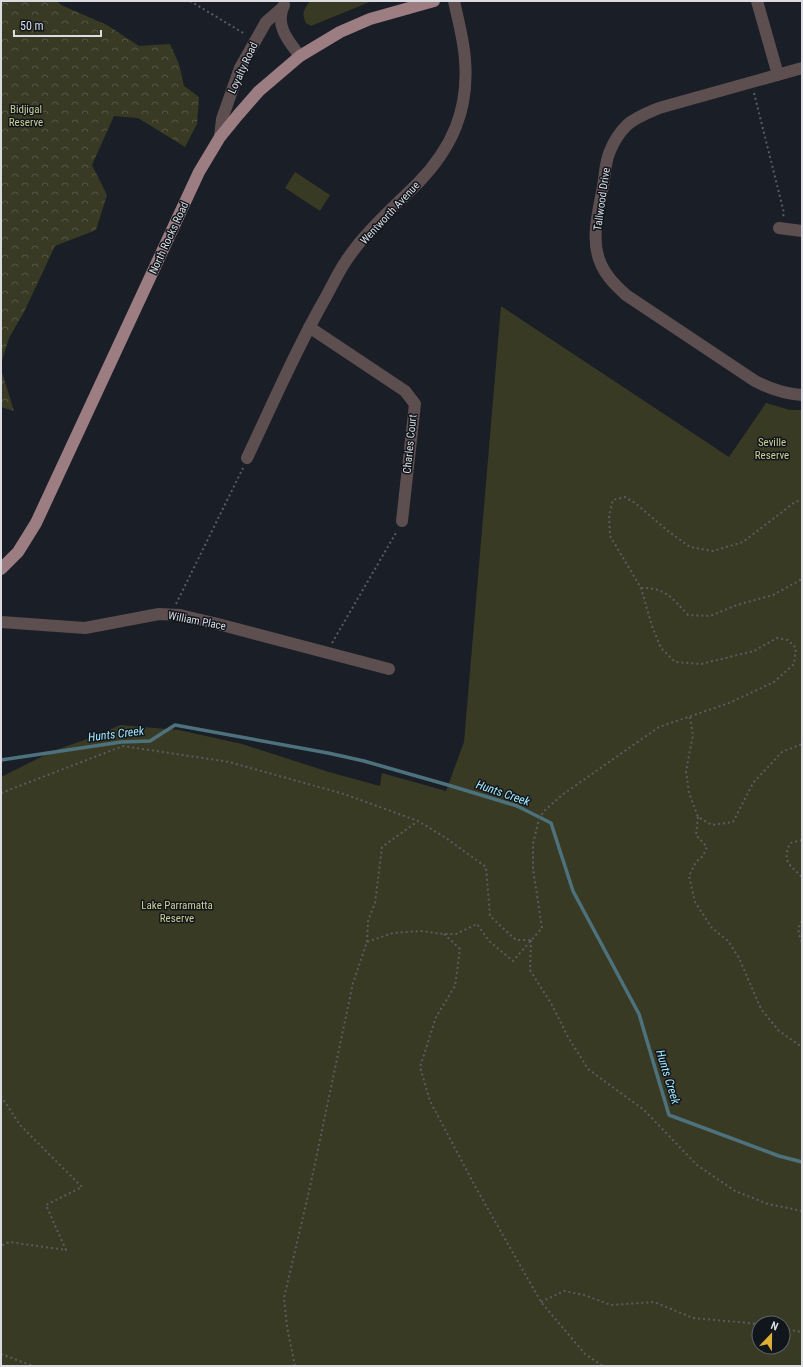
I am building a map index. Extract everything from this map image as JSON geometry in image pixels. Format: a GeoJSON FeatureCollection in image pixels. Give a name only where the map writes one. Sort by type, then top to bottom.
{"type":"FeatureCollection","features":[{"type":"Feature","properties":{"kind":"main road","name":"North Rocks Road"},"geometry":{"type":"LineString","coordinates":[[1,570],[18,552],[39,517],[199,172],[220,137],[259,91],[300,56],[340,32],[370,19],[434,1]]}},
{"type":"Feature","properties":{"kind":"street","name":"Wentworth Avenue"},"geometry":{"type":"LineString","coordinates":[[248,458],[309,327],[346,260],[380,219],[419,182],[444,151],[452,135],[461,115],[465,87],[465,60],[454,1]]}},
{"type":"Feature","properties":{"kind":"street"},"geometry":{"type":"LineString","coordinates":[[757,1],[778,75]]}},
{"type":"Feature","properties":{"kind":"street","name":"Loyalty Road"},"geometry":{"type":"LineString","coordinates":[[284,4],[280,18],[282,28],[286,38],[300,56]]}},
{"type":"Feature","properties":{"kind":"street","name":"Loyalty Road"},"geometry":{"type":"LineString","coordinates":[[220,137],[222,119],[240,68],[266,22],[284,4]]}},
{"type":"Feature","properties":{"kind":"street","name":"Tallwood Drive"},"geometry":{"type":"LineString","coordinates":[[802,68],[659,108],[640,115],[627,125],[616,139],[609,152],[596,226],[598,257],[602,267],[608,277],[626,295],[767,388],[802,395]]}},
{"type":"Feature","properties":{"kind":"street"},"geometry":{"type":"LineString","coordinates":[[779,228],[802,231]]}},
{"type":"Feature","properties":{"kind":"street","name":"Charles Court"},"geometry":{"type":"LineString","coordinates":[[309,327],[405,391],[414,404],[402,521]]}},
{"type":"Feature","properties":{"kind":"street","name":"William Place"},"geometry":{"type":"LineString","coordinates":[[1,622],[85,628],[159,614],[180,615],[389,670]]}},
{"type":"Feature","properties":{"kind":"path"},"geometry":{"type":"LineString","coordinates":[[190,1],[247,35]]}},
{"type":"Feature","properties":{"kind":"path"},"geometry":{"type":"LineString","coordinates":[[751,83],[784,213],[779,228]]}},
{"type":"Feature","properties":{"kind":"path"},"geometry":{"type":"LineString","coordinates":[[171,615],[248,458]]}},
{"type":"Feature","properties":{"kind":"path"},"geometry":{"type":"LineString","coordinates":[[367,942],[393,933],[420,931],[456,934],[477,924],[489,941],[512,961],[542,928],[533,863],[533,844],[543,812],[562,795],[659,727],[729,703],[774,682],[794,664],[796,648],[788,640],[777,638],[754,651],[701,664],[675,662],[661,648],[652,626],[641,588],[610,536],[609,515],[613,500],[625,498],[635,503],[668,531],[690,547],[713,551],[743,542],[795,502],[802,500]]}},
{"type":"Feature","properties":{"kind":"path"},"geometry":{"type":"LineString","coordinates":[[326,653],[391,543],[402,521]]}},
{"type":"Feature","properties":{"kind":"path"},"geometry":{"type":"LineString","coordinates":[[641,588],[652,588],[665,592],[688,615],[710,616],[738,605],[773,595],[802,579]]}},
{"type":"Feature","properties":{"kind":"path"},"geometry":{"type":"LineString","coordinates":[[690,717],[693,735],[686,770],[689,793],[698,817],[696,834],[707,847],[704,856],[696,862],[689,876],[695,902],[712,928],[728,941],[739,958],[761,1010],[779,1030],[802,1047]]}},
{"type":"Feature","properties":{"kind":"path"},"geometry":{"type":"LineString","coordinates":[[698,817],[712,825],[733,822],[753,783],[782,752],[802,744]]}},
{"type":"Feature","properties":{"kind":"path"},"geometry":{"type":"LineString","coordinates":[[1,794],[123,746],[229,762],[344,794],[418,821],[446,838],[486,867],[490,916],[516,940],[531,940]]}},
{"type":"Feature","properties":{"kind":"path"},"geometry":{"type":"LineString","coordinates":[[295,1366],[287,1327],[284,1298],[310,1187],[353,983],[367,942],[368,921],[375,903],[382,847],[418,821]]}},
{"type":"Feature","properties":{"kind":"path"},"geometry":{"type":"LineString","coordinates":[[802,840],[790,843],[786,853],[787,862],[802,877]]}},
{"type":"Feature","properties":{"kind":"path"},"geometry":{"type":"LineString","coordinates":[[802,921],[798,930],[802,942]]}},
{"type":"Feature","properties":{"kind":"path"},"geometry":{"type":"LineString","coordinates":[[444,934],[460,949],[455,986],[436,1017],[420,1067],[430,1101],[476,1188],[541,1302],[585,1354],[603,1366]]}},
{"type":"Feature","properties":{"kind":"path"},"geometry":{"type":"LineString","coordinates":[[531,940],[530,970],[552,1005],[568,1037],[588,1069],[644,1110],[697,1165],[729,1187],[768,1204],[802,1211]]}},
{"type":"Feature","properties":{"kind":"path"},"geometry":{"type":"LineString","coordinates":[[1,1096],[20,1125],[82,1187],[46,1205],[66,1250],[8,1242],[1,1246]]}},
{"type":"Feature","properties":{"kind":"path"},"geometry":{"type":"LineString","coordinates":[[541,1302],[564,1291],[584,1295],[611,1305],[654,1302],[694,1318],[751,1323]]}},
{"type":"Feature","properties":{"kind":"path"},"geometry":{"type":"LineString","coordinates":[[791,1330],[802,1332]]}},
{"type":"Feature","properties":{"kind":"path"},"geometry":{"type":"LineString","coordinates":[[1,1354],[33,1366]]}},
{"type":"Feature","properties":{"kind":"green space","name":"Bidjigal Reserve"},"geometry":{"type":"Polygon","coordinates":[[[1,1],[57,1],[61,5],[107,25],[139,46],[170,44],[179,64],[184,86],[199,97],[197,124],[185,147],[138,118],[114,116],[92,165],[107,195],[96,230],[55,246],[24,312],[9,338],[1,364],[1,1]]]}},
{"type":"Feature","properties":{"kind":"green space"},"geometry":{"type":"Polygon","coordinates":[[[310,1],[372,1],[311,26],[304,20],[303,14],[310,1]]]}},
{"type":"Feature","properties":{"kind":"green space"},"geometry":{"type":"Polygon","coordinates":[[[295,172],[330,195],[320,211],[285,188],[295,172]]]}},
{"type":"Feature","properties":{"kind":"green space"},"geometry":{"type":"Polygon","coordinates":[[[501,306],[729,457],[766,403],[790,410],[802,410],[802,1366],[1,1366],[1,777],[53,751],[93,737],[120,725],[179,730],[242,744],[329,772],[380,786],[382,773],[446,791],[464,742],[501,306]]]}},
{"type":"Feature","properties":{"kind":"green space"},"geometry":{"type":"Polygon","coordinates":[[[1,369],[14,411],[1,407],[1,369]]]}},
{"type":"Feature","properties":{"kind":"waterway","name":"Hunts Creek"},"geometry":{"type":"LineString","coordinates":[[1,760],[121,742],[150,741],[175,725],[364,761],[517,806],[551,823],[573,891],[639,1014],[669,1115],[779,1156],[802,1162]]}},
{"type":"Feature","properties":{"kind":"park label","name":"Seville Reserve"},"geometry":{"type":"Point","coordinates":[772,448]}},
{"type":"Feature","properties":{"kind":"park label","name":"Lake Parramatta Reserve"},"geometry":{"type":"Point","coordinates":[177,911]}}]}
